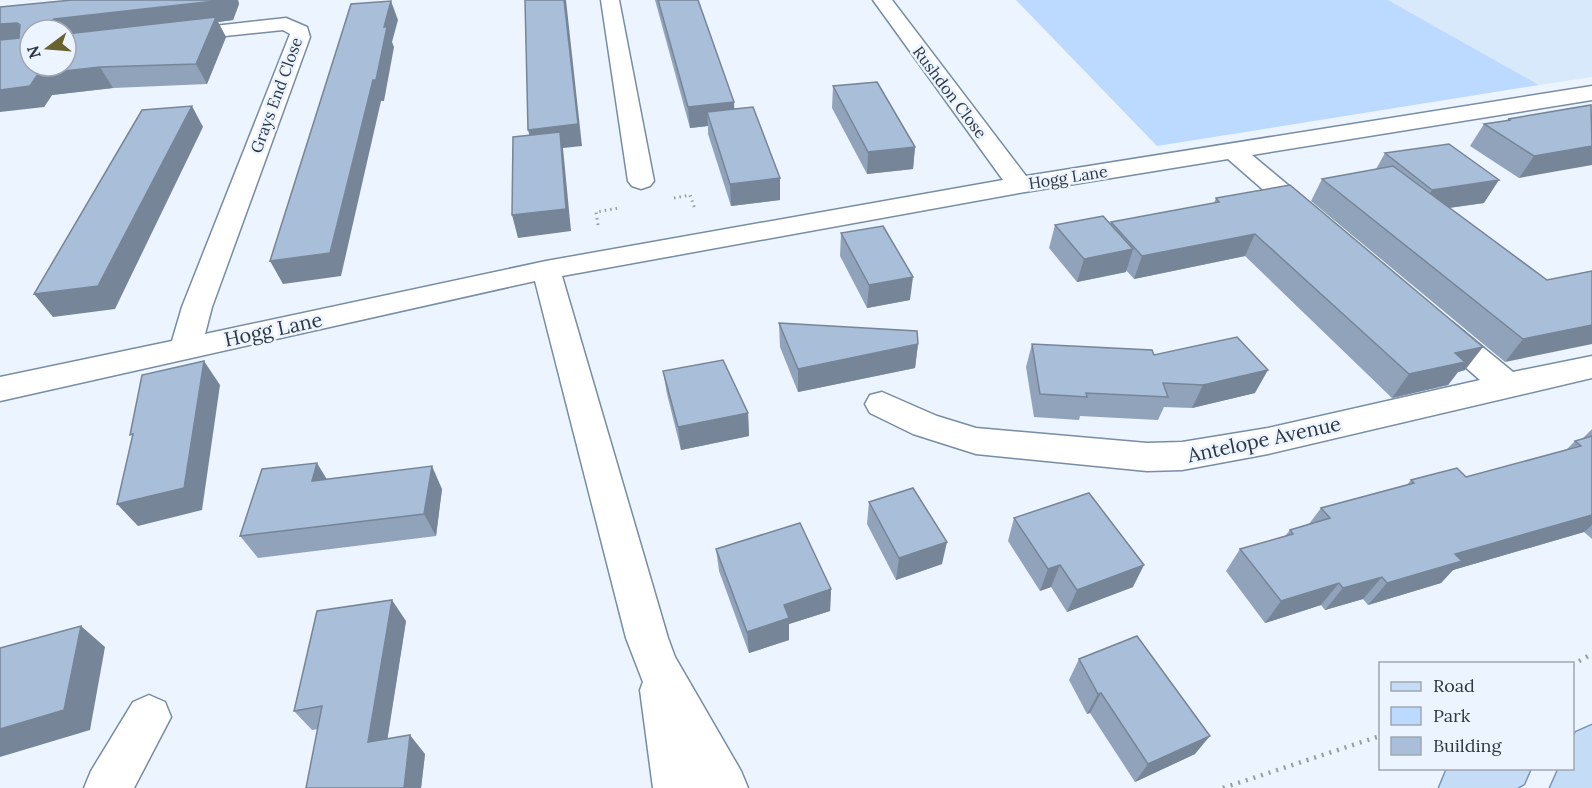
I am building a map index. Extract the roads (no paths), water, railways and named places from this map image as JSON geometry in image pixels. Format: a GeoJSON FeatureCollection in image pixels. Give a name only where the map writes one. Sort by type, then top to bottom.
{"type":"FeatureCollection","features":[{"type":"Feature","properties":{"kind":"main road"},"geometry":{"type":"LineString","coordinates":[[1574,740],[1592,733]]}},
{"type":"Feature","properties":{"kind":"main road"},"geometry":{"type":"LineString","coordinates":[[1574,788],[1592,748]]}},
{"type":"Feature","properties":{"kind":"main road"},"geometry":{"type":"LineString","coordinates":[[1463,788],[1504,770]]}},
{"type":"Feature","properties":{"kind":"street"},"geometry":{"type":"LineString","coordinates":[[610,0],[641,182]]}},
{"type":"Feature","properties":{"kind":"street","name":"Rushdon Close"},"geometry":{"type":"LineString","coordinates":[[882,0],[1019,185]]}},
{"type":"Feature","properties":{"kind":"street","name":"Grays End Close"},"geometry":{"type":"LineString","coordinates":[[159,36],[286,24],[300,31],[300,37],[197,307],[185,348]]}},
{"type":"Feature","properties":{"kind":"street","name":"Hogg Lane"},"geometry":{"type":"LineString","coordinates":[[0,389],[546,270],[1019,185],[1592,93]]}},
{"type":"Feature","properties":{"kind":"street"},"geometry":{"type":"LineString","coordinates":[[1232,150],[1329,234]]}},
{"type":"Feature","properties":{"kind":"street"},"geometry":{"type":"LineString","coordinates":[[546,270],[647,638],[658,667],[724,788]]}},
{"type":"Feature","properties":{"kind":"street"},"geometry":{"type":"LineString","coordinates":[[1418,309],[1507,385]]}},
{"type":"Feature","properties":{"kind":"street","name":"Antelope Avenue"},"geometry":{"type":"LineString","coordinates":[[882,404],[925,425],[975,441],[1058,450],[1182,456],[1268,441],[1592,367]]}},
{"type":"Feature","properties":{"kind":"street"},"geometry":{"type":"LineString","coordinates":[[658,667],[677,788]]}},
{"type":"Feature","properties":{"kind":"street"},"geometry":{"type":"LineString","coordinates":[[108,788],[149,717]]}}]}
